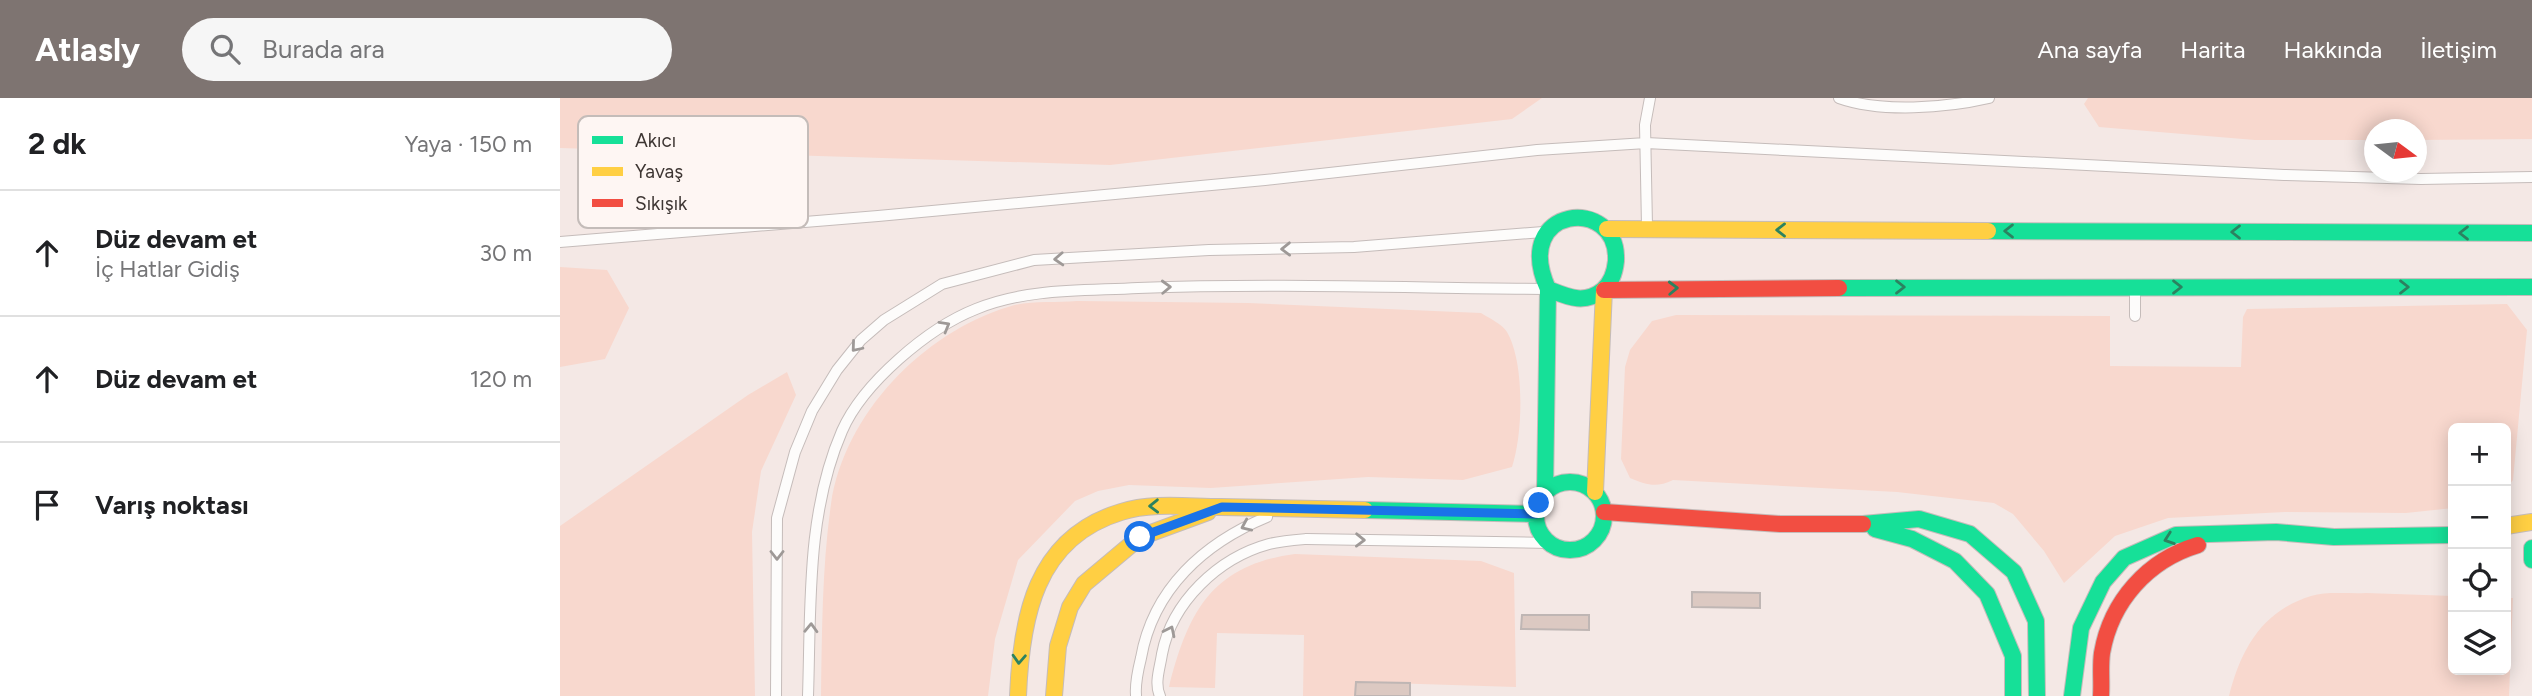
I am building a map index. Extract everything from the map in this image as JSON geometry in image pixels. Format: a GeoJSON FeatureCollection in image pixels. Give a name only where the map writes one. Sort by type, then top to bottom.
{"type":"FeatureCollection","features":[{"type":"Feature","properties":{"kind":"street"},"geometry":{"type":"LineString","coordinates":[[1607,229],[1619,254],[1613,280],[1604,290],[1595,492],[1604,512],[1603,523],[1592,542],[1571,550],[1550,543],[1542,535],[1536,514],[1545,493],[1548,289],[1538,270],[1536,257],[1547,232],[1570,218],[1583,218],[1607,229],[1647,230],[2532,233]]}},
{"type":"Feature","properties":{"kind":"street"},"geometry":{"type":"LineString","coordinates":[[1548,289],[1566,298],[1579,300],[1604,290],[2532,287]]}},
{"type":"Feature","properties":{"kind":"street"},"geometry":{"type":"LineString","coordinates":[[1545,493],[1564,482],[1575,482],[1595,492]]}},
{"type":"Feature","properties":{"kind":"street"},"geometry":{"type":"LineString","coordinates":[[1018,696],[1018,654],[1029,605],[1047,567],[1075,531],[1106,514],[1131,506],[1536,514]]}},
{"type":"Feature","properties":{"kind":"street"},"geometry":{"type":"LineString","coordinates":[[1054,696],[1058,646],[1070,607],[1084,584],[1140,537],[1222,507]]}},
{"type":"Feature","properties":{"kind":"street"},"geometry":{"type":"LineString","coordinates":[[1604,512],[1780,524],[1860,524],[1919,519],[1970,534],[2014,572],[2036,621],[2037,696]]}},
{"type":"Feature","properties":{"kind":"street"},"geometry":{"type":"LineString","coordinates":[[2511,525],[2532,522]]}},
{"type":"Feature","properties":{"kind":"street"},"geometry":{"type":"LineString","coordinates":[[1860,524],[1912,539],[1955,561],[1987,594],[2013,656],[2013,696]]}},
{"type":"Feature","properties":{"kind":"street"},"geometry":{"type":"LineString","coordinates":[[2072,696],[2081,628],[2089,606],[2103,582],[2124,558],[2176,535],[2276,532],[2334,537],[2448,535]]}},
{"type":"Feature","properties":{"kind":"street"},"geometry":{"type":"LineString","coordinates":[[2101,696],[2102,652],[2115,613],[2136,581],[2161,562],[2193,546],[2276,532]]}},
{"type":"Feature","properties":{"kind":"street"},"geometry":{"type":"LineString","coordinates":[[2532,548],[2532,561]]}},
{"type":"Feature","properties":{"kind":"lane"},"geometry":{"type":"LineString","coordinates":[[1647,230],[1645,125],[1650,98]]}},
{"type":"Feature","properties":{"kind":"lane"},"geometry":{"type":"LineString","coordinates":[[1839,98],[1874,104],[1933,107],[1989,98]]}},
{"type":"Feature","properties":{"kind":"lane"},"geometry":{"type":"LineString","coordinates":[[808,222],[1537,150],[1646,143],[2284,175],[2421,179],[2532,177]]}},
{"type":"Feature","properties":{"kind":"lane"},"geometry":{"type":"LineString","coordinates":[[560,242],[733,228]]}},
{"type":"Feature","properties":{"kind":"lane"},"geometry":{"type":"LineString","coordinates":[[776,696],[777,518],[799,442],[812,411],[836,370],[861,340],[884,320],[942,284],[1034,260],[1209,250],[1354,247],[1547,232]]}},
{"type":"Feature","properties":{"kind":"lane"},"geometry":{"type":"LineString","coordinates":[[808,696],[813,541],[824,480],[843,428],[874,381],[937,330],[967,314],[1036,293],[1211,285],[1548,289]]}},
{"type":"Feature","properties":{"kind":"lane"},"geometry":{"type":"LineString","coordinates":[[2135,287],[2135,316]]}},
{"type":"Feature","properties":{"kind":"lane"},"geometry":{"type":"LineString","coordinates":[[1136,695],[1143,646],[1150,621],[1186,566],[1238,529],[1266,517],[1312,508]]}},
{"type":"Feature","properties":{"kind":"lane"},"geometry":{"type":"LineString","coordinates":[[1160,696],[1156,687],[1164,643],[1185,600],[1210,575],[1244,553],[1270,543],[1306,539],[1550,543]]}},
{"type":"Feature","properties":{"kind":"shaded area"},"geometry":{"type":"Polygon","coordinates":[[[560,98],[1542,98],[1512,119],[1110,165],[808,156],[808,116],[578,116],[578,149],[560,148],[560,98]]]}},
{"type":"Feature","properties":{"kind":"shaded area"},"geometry":{"type":"Polygon","coordinates":[[[2088,98],[2532,98],[2532,139],[2427,140],[2427,119],[2364,119],[2364,140],[2255,140],[2099,127],[2084,104],[2088,98]]]}},
{"type":"Feature","properties":{"kind":"shaded area"},"geometry":{"type":"Polygon","coordinates":[[[560,267],[607,270],[629,308],[605,359],[560,367],[560,267]]]}},
{"type":"Feature","properties":{"kind":"shaded area"},"geometry":{"type":"Polygon","coordinates":[[[1077,301],[1248,303],[1481,313],[1507,332],[1517,362],[1520,418],[1512,467],[1463,480],[1368,477],[1211,488],[1129,485],[1098,491],[1075,501],[1018,560],[995,639],[988,696],[821,696],[824,576],[831,504],[839,471],[852,439],[870,409],[892,382],[918,357],[946,336],[977,319],[1016,305],[1077,301]]]}},
{"type":"Feature","properties":{"kind":"shaded area"},"geometry":{"type":"Polygon","coordinates":[[[2507,304],[2527,330],[2513,480],[2511,483],[2511,423],[2448,423],[2448,509],[2406,513],[2285,512],[2168,518],[2115,536],[2064,583],[2044,551],[2013,514],[1994,503],[1897,492],[1673,480],[1652,485],[1630,478],[1621,459],[1625,367],[1630,350],[1652,321],[1676,315],[2110,316],[2110,366],[2241,367],[2243,317],[2247,309],[2507,304]]]}},
{"type":"Feature","properties":{"kind":"shaded area"},"geometry":{"type":"Polygon","coordinates":[[[787,372],[796,395],[761,471],[752,532],[755,696],[560,696],[560,526],[748,395],[787,372]]]}},
{"type":"Feature","properties":{"kind":"shaded area"},"geometry":{"type":"Polygon","coordinates":[[[1295,554],[1481,561],[1514,573],[1516,687],[1356,682],[1355,696],[1303,696],[1304,635],[1217,633],[1215,688],[1169,687],[1185,636],[1208,596],[1224,581],[1243,569],[1295,554]]]}},
{"type":"Feature","properties":{"kind":"shaded area"},"geometry":{"type":"Polygon","coordinates":[[[2317,594],[2448,596],[2448,675],[2510,675],[2509,696],[2229,696],[2247,648],[2267,622],[2294,603],[2317,594]]]}},
{"type":"Feature","properties":{"kind":"shaded area"},"geometry":{"type":"Polygon","coordinates":[[[2511,598],[2513,598],[2511,647],[2511,598]]]}},
{"type":"Feature","properties":{"kind":"building"},"geometry":{"type":"Polygon","coordinates":[[[1692,592],[1760,593],[1760,608],[1692,607],[1692,592]]]}},
{"type":"Feature","properties":{"kind":"building"},"geometry":{"type":"Polygon","coordinates":[[[1522,615],[1589,615],[1589,630],[1521,629],[1522,615]]]}},
{"type":"Feature","properties":{"kind":"building"},"geometry":{"type":"Polygon","coordinates":[[[1356,682],[1410,683],[1410,696],[1355,696],[1356,682]]]}},
{"type":"Feature","properties":{"kind":"traffic: fast"},"geometry":{"type":"LineString","coordinates":[[1545,493],[1548,289],[1540,261],[1543,240],[1554,226],[1569,219],[1586,219],[1601,226],[1612,240],[1616,261],[1606,287],[1596,295],[1583,298],[1569,297],[1548,289]]}},
{"type":"Feature","properties":{"kind":"traffic: fast"},"geometry":{"type":"LineString","coordinates":[[1988,231],[2532,233]]}},
{"type":"Feature","properties":{"kind":"traffic: fast"},"geometry":{"type":"LineString","coordinates":[[1839,288],[2532,287]]}},
{"type":"Feature","properties":{"kind":"traffic: fast"},"geometry":{"type":"LineString","coordinates":[[1570,482],[1583,485],[1594,492],[1601,503],[1604,516],[1601,529],[1594,540],[1583,547],[1570,550],[1557,547],[1546,540],[1539,529],[1536,516],[1539,503],[1546,492],[1557,485],[1570,482]]}},
{"type":"Feature","properties":{"kind":"traffic: fast"},"geometry":{"type":"LineString","coordinates":[[1365,510],[1536,514]]}},
{"type":"Feature","properties":{"kind":"traffic: fast"},"geometry":{"type":"LineString","coordinates":[[1863,524],[1919,519],[1970,534],[2014,572],[2036,621],[2037,696]]}},
{"type":"Feature","properties":{"kind":"traffic: fast"},"geometry":{"type":"LineString","coordinates":[[1875,529],[1912,539],[1955,561],[1987,594],[2013,656],[2013,696]]}},
{"type":"Feature","properties":{"kind":"traffic: fast"},"geometry":{"type":"LineString","coordinates":[[2072,696],[2081,628],[2103,582],[2124,558],[2176,535],[2276,532],[2334,537],[2448,535]]}},
{"type":"Feature","properties":{"kind":"traffic: fast"},"geometry":{"type":"LineString","coordinates":[[2532,548],[2532,560]]}},
{"type":"Feature","properties":{"kind":"traffic: slow"},"geometry":{"type":"LineString","coordinates":[[1607,229],[1988,231]]}},
{"type":"Feature","properties":{"kind":"traffic: slow"},"geometry":{"type":"LineString","coordinates":[[1595,492],[1604,290]]}},
{"type":"Feature","properties":{"kind":"traffic: slow"},"geometry":{"type":"LineString","coordinates":[[1018,696],[1023,638],[1038,584],[1051,561],[1069,541],[1092,524],[1121,512],[1158,506],[1365,510]]}},
{"type":"Feature","properties":{"kind":"traffic: slow"},"geometry":{"type":"LineString","coordinates":[[1054,696],[1058,646],[1070,607],[1084,584],[1140,537],[1208,512]]}},
{"type":"Feature","properties":{"kind":"traffic: slow"},"geometry":{"type":"LineString","coordinates":[[2511,525],[2532,522]]}},
{"type":"Feature","properties":{"kind":"traffic: jam"},"geometry":{"type":"LineString","coordinates":[[1604,290],[1839,288]]}},
{"type":"Feature","properties":{"kind":"traffic: jam"},"geometry":{"type":"LineString","coordinates":[[1604,512],[1780,524],[1863,524]]}},
{"type":"Feature","properties":{"kind":"traffic: jam"},"geometry":{"type":"LineString","coordinates":[[2101,696],[2102,653],[2114,616],[2123,600],[2148,572],[2163,561],[2198,545]]}},
{"type":"Feature","properties":{"kind":"route"},"geometry":{"type":"LineString","coordinates":[[1140,537],[1222,507],[1536,514],[1539,503]]}}]}
